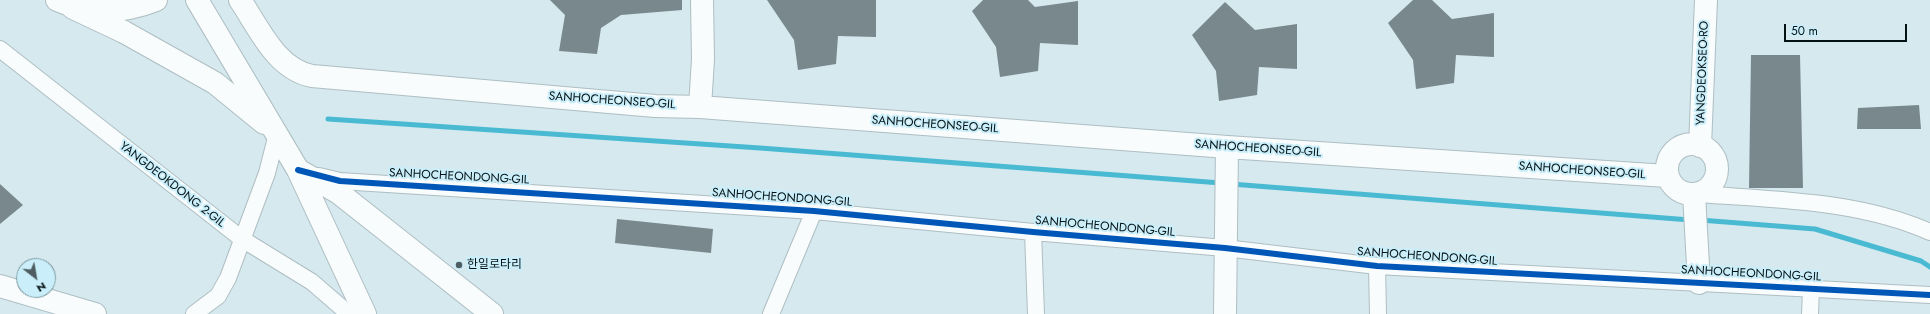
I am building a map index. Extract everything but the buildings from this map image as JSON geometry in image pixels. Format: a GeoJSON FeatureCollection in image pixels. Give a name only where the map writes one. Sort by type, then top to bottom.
{"type":"FeatureCollection","features":[{"type":"Feature","properties":{"kind":"street"},"geometry":{"type":"LineString","coordinates":[[61,2],[84,9],[111,11],[130,9],[156,0]]}},
{"type":"Feature","properties":{"kind":"street"},"geometry":{"type":"LineString","coordinates":[[197,0],[298,170],[365,314]]}},
{"type":"Feature","properties":{"kind":"street","name":"SANHOCHEONSEO-GIL"},"geometry":{"type":"LineString","coordinates":[[240,0],[279,58],[291,69],[304,74],[654,106],[700,107],[1227,147],[1667,176]]}},
{"type":"Feature","properties":{"kind":"street"},"geometry":{"type":"LineString","coordinates":[[700,107],[703,59],[702,0]]}},
{"type":"Feature","properties":{"kind":"street","name":"YANGDEOKSEO-RO"},"geometry":{"type":"LineString","coordinates":[[1700,146],[1706,0]]}},
{"type":"Feature","properties":{"kind":"street"},"geometry":{"type":"LineString","coordinates":[[61,2],[124,32],[215,83],[274,129]]}},
{"type":"Feature","properties":{"kind":"street","name":"YANGDEOKDONG 2-GIL"},"geometry":{"type":"LineString","coordinates":[[0,49],[242,239],[312,282],[349,314]]}},
{"type":"Feature","properties":{"kind":"street"},"geometry":{"type":"LineString","coordinates":[[194,314],[218,296],[228,278],[267,173],[274,129]]}},
{"type":"Feature","properties":{"kind":"street"},"geometry":{"type":"LineString","coordinates":[[1696,198],[1711,185],[1717,170],[1712,155],[1700,146],[1685,145],[1672,154],[1668,161],[1667,176],[1676,189],[1696,198],[1826,204],[1906,221],[1930,232]]}},
{"type":"Feature","properties":{"kind":"street"},"geometry":{"type":"LineString","coordinates":[[1224,314],[1227,147]]}},
{"type":"Feature","properties":{"kind":"street"},"geometry":{"type":"LineString","coordinates":[[298,170],[339,193],[492,314]]}},
{"type":"Feature","properties":{"kind":"street","name":"SANHOCHEONDONG-GIL"},"geometry":{"type":"LineString","coordinates":[[298,170],[340,181],[814,211],[1033,232],[1225,248],[1377,266],[1699,278],[1810,289],[1930,295]]}},
{"type":"Feature","properties":{"kind":"street"},"geometry":{"type":"LineString","coordinates":[[1696,198],[1699,278]]}},
{"type":"Feature","properties":{"kind":"street"},"geometry":{"type":"LineString","coordinates":[[771,314],[814,211]]}},
{"type":"Feature","properties":{"kind":"street"},"geometry":{"type":"LineString","coordinates":[[1033,232],[1036,314]]}},
{"type":"Feature","properties":{"kind":"street"},"geometry":{"type":"LineString","coordinates":[[1377,266],[1378,314]]}},
{"type":"Feature","properties":{"kind":"street"},"geometry":{"type":"LineString","coordinates":[[0,286],[95,314]]}},
{"type":"Feature","properties":{"kind":"street"},"geometry":{"type":"LineString","coordinates":[[1810,289],[1810,314]]}},
{"type":"Feature","properties":{"kind":"street"},"geometry":{"type":"LineString","coordinates":[[1911,294],[1930,307]]}},
{"type":"Feature","properties":{"kind":"waterway"},"geometry":{"type":"LineString","coordinates":[[328,119],[760,148],[1221,183]]}},
{"type":"Feature","properties":{"kind":"waterway"},"geometry":{"type":"LineString","coordinates":[[1231,184],[1690,220]]}},
{"type":"Feature","properties":{"kind":"waterway"},"geometry":{"type":"LineString","coordinates":[[1700,220],[1815,229],[1921,261],[1930,267]]}},
{"type":"Feature","properties":{"kind":"cycle path"},"geometry":{"type":"LineString","coordinates":[[298,170],[340,181],[814,211],[1033,232],[1225,248],[1377,266],[1930,295]]}},
{"type":"Feature","properties":{"kind":"place","name":"한일로타리"},"geometry":{"type":"Point","coordinates":[459,265]}}]}
